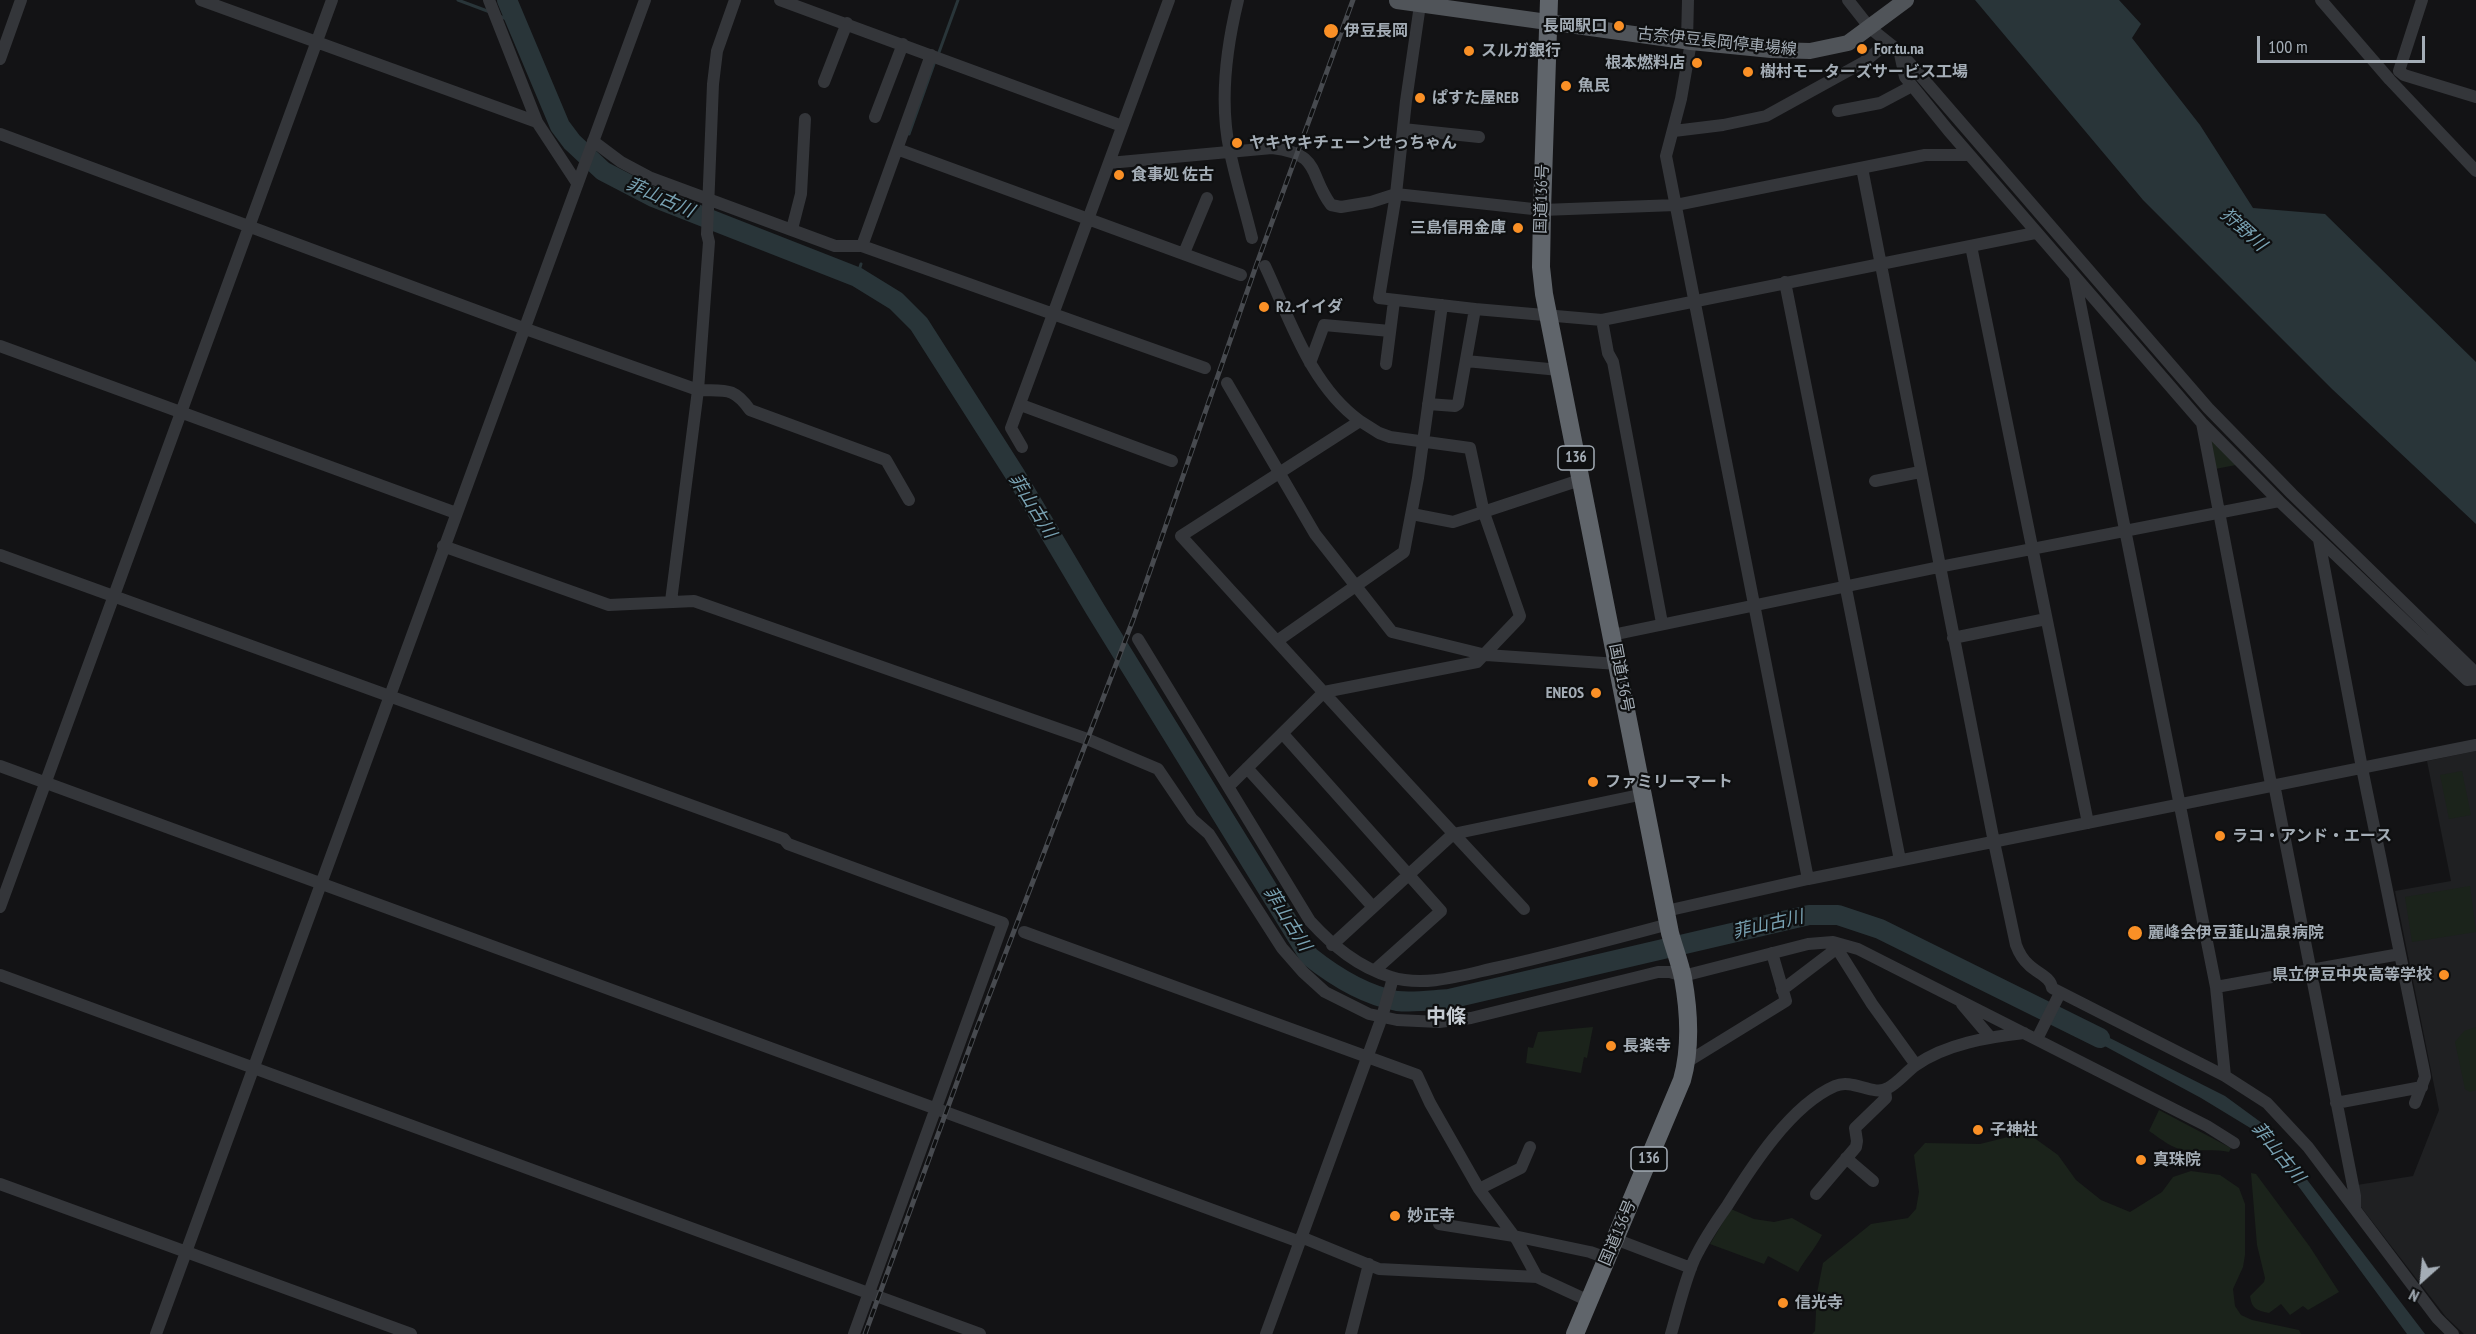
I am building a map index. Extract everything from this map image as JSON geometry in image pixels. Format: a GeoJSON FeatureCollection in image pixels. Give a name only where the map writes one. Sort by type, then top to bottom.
{"type":"FeatureCollection","features":[{"type":"Feature","properties":{"kind":"highway","name":"国道136号"},"geometry":{"type":"LineString","coordinates":[[1550,0],[1541,267],[1548,316],[1580,480],[1668,923],[1680,970],[1688,1025],[1687,1062],[1682,1080],[1575,1334]]}},
{"type":"Feature","properties":{"kind":"main road","name":"古奈伊豆長岡停車場線"},"geometry":{"type":"LineString","coordinates":[[1397,1],[1689,42],[1771,50],[1810,51],[1848,43],[1906,0]]}},
{"type":"Feature","properties":{"kind":"street"},"geometry":{"type":"LineString","coordinates":[[0,59],[21,0]]}},
{"type":"Feature","properties":{"kind":"street"},"geometry":{"type":"LineString","coordinates":[[201,0],[537,122]]}},
{"type":"Feature","properties":{"kind":"street"},"geometry":{"type":"LineString","coordinates":[[0,907],[332,0]]}},
{"type":"Feature","properties":{"kind":"street"},"geometry":{"type":"LineString","coordinates":[[489,0],[537,122],[578,180]]}},
{"type":"Feature","properties":{"kind":"street"},"geometry":{"type":"LineString","coordinates":[[156,1334],[645,0]]}},
{"type":"Feature","properties":{"kind":"street"},"geometry":{"type":"LineString","coordinates":[[670,601],[698,390],[709,242],[707,234],[713,84],[717,51],[735,0]]}},
{"type":"Feature","properties":{"kind":"street"},"geometry":{"type":"LineString","coordinates":[[780,0],[1122,126]]}},
{"type":"Feature","properties":{"kind":"street"},"geometry":{"type":"LineString","coordinates":[[1022,447],[1011,428],[1169,0]]}},
{"type":"Feature","properties":{"kind":"street"},"geometry":{"type":"LineString","coordinates":[[1238,0],[1228,41],[1225,109],[1230,151],[1252,238]]}},
{"type":"Feature","properties":{"kind":"street"},"geometry":{"type":"LineString","coordinates":[[1688,0],[1689,42],[1674,131],[1666,156],[1808,879]]}},
{"type":"Feature","properties":{"kind":"street"},"geometry":{"type":"LineString","coordinates":[[1848,0],[1870,28],[1900,52],[2208,408],[2292,494],[2476,673]]}},
{"type":"Feature","properties":{"kind":"street"},"geometry":{"type":"LineString","coordinates":[[2322,0],[2390,80],[2476,171]]}},
{"type":"Feature","properties":{"kind":"street"},"geometry":{"type":"LineString","coordinates":[[2421,0],[2399,71],[2404,75],[2476,97]]}},
{"type":"Feature","properties":{"kind":"street"},"geometry":{"type":"LineString","coordinates":[[1420,5],[1396,194],[1379,298],[1602,320],[2035,233]]}},
{"type":"Feature","properties":{"kind":"street"},"geometry":{"type":"LineString","coordinates":[[824,82],[847,23]]}},
{"type":"Feature","properties":{"kind":"street"},"geometry":{"type":"LineString","coordinates":[[1674,131],[1723,125],[1766,116],[1864,62],[1887,43]]}},
{"type":"Feature","properties":{"kind":"street"},"geometry":{"type":"LineString","coordinates":[[875,117],[903,44]]}},
{"type":"Feature","properties":{"kind":"street"},"geometry":{"type":"LineString","coordinates":[[1900,52],[1905,77],[1912,86],[2035,233],[2202,423],[2319,540],[2467,680],[2476,679]]}},
{"type":"Feature","properties":{"kind":"street"},"geometry":{"type":"LineString","coordinates":[[862,246],[931,55]]}},
{"type":"Feature","properties":{"kind":"street"},"geometry":{"type":"LineString","coordinates":[[1838,111],[1880,103],[1912,86]]}},
{"type":"Feature","properties":{"kind":"street"},"geometry":{"type":"LineString","coordinates":[[792,229],[801,194],[805,119]]}},
{"type":"Feature","properties":{"kind":"street"},"geometry":{"type":"LineString","coordinates":[[1403,129],[1479,137]]}},
{"type":"Feature","properties":{"kind":"street"},"geometry":{"type":"LineString","coordinates":[[0,134],[523,328],[698,390],[728,391],[738,394],[750,410],[886,460],[909,500]]}},
{"type":"Feature","properties":{"kind":"street"},"geometry":{"type":"LineString","coordinates":[[593,144],[651,178],[709,202],[792,229],[835,246],[862,246],[1205,368]]}},
{"type":"Feature","properties":{"kind":"street"},"geometry":{"type":"LineString","coordinates":[[1109,163],[1272,148],[1297,154],[1309,161],[1331,205],[1341,207],[1371,202],[1396,194],[1542,210],[1676,205],[1925,155],[1969,155]]}},
{"type":"Feature","properties":{"kind":"street"},"geometry":{"type":"LineString","coordinates":[[897,149],[1241,275]]}},
{"type":"Feature","properties":{"kind":"street"},"geometry":{"type":"LineString","coordinates":[[1862,168],[1953,638],[1994,842],[2020,956],[2028,965],[2049,980],[2052,988],[2060,993],[2225,1076],[2255,1094],[2279,1113],[2355,1208],[2430,1310],[2453,1334]]}},
{"type":"Feature","properties":{"kind":"street"},"geometry":{"type":"LineString","coordinates":[[1184,253],[1207,198]]}},
{"type":"Feature","properties":{"kind":"street"},"geometry":{"type":"LineString","coordinates":[[1971,246],[2088,823]]}},
{"type":"Feature","properties":{"kind":"street"},"geometry":{"type":"LineString","coordinates":[[1229,786],[1324,692],[1477,662],[1520,616],[1484,513],[1470,448],[1422,443],[1383,435],[1360,421],[1336,400],[1310,363],[1265,266]]}},
{"type":"Feature","properties":{"kind":"street"},"geometry":{"type":"LineString","coordinates":[[2075,277],[2216,987],[2225,1076]]}},
{"type":"Feature","properties":{"kind":"street"},"geometry":{"type":"LineString","coordinates":[[1785,282],[1900,860]]}},
{"type":"Feature","properties":{"kind":"street"},"geometry":{"type":"LineString","coordinates":[[1386,364],[1394,301]]}},
{"type":"Feature","properties":{"kind":"street"},"geometry":{"type":"LineString","coordinates":[[1277,641],[1404,552],[1412,514],[1442,305]]}},
{"type":"Feature","properties":{"kind":"street"},"geometry":{"type":"LineString","coordinates":[[1428,404],[1457,405],[1475,309]]}},
{"type":"Feature","properties":{"kind":"street"},"geometry":{"type":"LineString","coordinates":[[1602,320],[1608,353],[1613,362],[1662,623]]}},
{"type":"Feature","properties":{"kind":"street"},"geometry":{"type":"LineString","coordinates":[[1310,363],[1321,330],[1327,324],[1390,331]]}},
{"type":"Feature","properties":{"kind":"street"},"geometry":{"type":"LineString","coordinates":[[0,346],[456,513]]}},
{"type":"Feature","properties":{"kind":"street"},"geometry":{"type":"LineString","coordinates":[[1466,361],[1559,370]]}},
{"type":"Feature","properties":{"kind":"street"},"geometry":{"type":"LineString","coordinates":[[1227,383],[1315,534],[1392,632],[1486,655],[1618,664]]}},
{"type":"Feature","properties":{"kind":"street"},"geometry":{"type":"LineString","coordinates":[[1021,405],[1172,461]]}},
{"type":"Feature","properties":{"kind":"street"},"geometry":{"type":"LineString","coordinates":[[1360,421],[1181,536],[1524,909]]}},
{"type":"Feature","properties":{"kind":"street"},"geometry":{"type":"LineString","coordinates":[[2202,423],[2218,514],[2355,1196],[2355,1208]]}},
{"type":"Feature","properties":{"kind":"street"},"geometry":{"type":"LineString","coordinates":[[1875,481],[1920,472]]}},
{"type":"Feature","properties":{"kind":"street"},"geometry":{"type":"LineString","coordinates":[[1412,514],[1449,523],[1580,480]]}},
{"type":"Feature","properties":{"kind":"street"},"geometry":{"type":"LineString","coordinates":[[1612,635],[1939,567],[2279,501]]}},
{"type":"Feature","properties":{"kind":"street"},"geometry":{"type":"LineString","coordinates":[[2319,540],[2362,768],[2424,1071],[2422,1087],[2415,1103]]}},
{"type":"Feature","properties":{"kind":"street"},"geometry":{"type":"LineString","coordinates":[[444,546],[609,605],[694,601],[1087,740],[1158,769],[1192,819],[1209,834],[1282,948],[1302,972],[1325,992],[1354,1007],[1383,1015],[1438,1022],[1471,1018],[1663,971],[1772,953],[1808,944],[1834,945],[1858,949],[2024,1033],[2038,1037],[2234,1143]]}},
{"type":"Feature","properties":{"kind":"street"},"geometry":{"type":"LineString","coordinates":[[0,555],[784,840],[788,844],[1003,923],[854,1334]]}},
{"type":"Feature","properties":{"kind":"street"},"geometry":{"type":"LineString","coordinates":[[1953,638],[2046,619]]}},
{"type":"Feature","properties":{"kind":"street"},"geometry":{"type":"LineString","coordinates":[[1138,639],[1310,921],[1332,945],[1393,980],[1447,978],[1546,956],[1668,923],[1808,879],[2476,745]]}},
{"type":"Feature","properties":{"kind":"street"},"geometry":{"type":"LineString","coordinates":[[1282,734],[1441,911],[1375,970]]}},
{"type":"Feature","properties":{"kind":"street"},"geometry":{"type":"LineString","coordinates":[[0,766],[1379,1269],[1537,1277],[1589,1301]]}},
{"type":"Feature","properties":{"kind":"street"},"geometry":{"type":"LineString","coordinates":[[1247,768],[1373,907]]}},
{"type":"Feature","properties":{"kind":"street"},"geometry":{"type":"LineString","coordinates":[[1332,945],[1453,834],[1644,794]]}},
{"type":"Feature","properties":{"kind":"street"},"geometry":{"type":"LineString","coordinates":[[1024,932],[1417,1075],[1430,1104],[1479,1189],[1514,1236],[1537,1277]]}},
{"type":"Feature","properties":{"kind":"street"},"geometry":{"type":"LineString","coordinates":[[1782,990],[1834,945]]}},
{"type":"Feature","properties":{"kind":"street"},"geometry":{"type":"LineString","coordinates":[[1834,945],[1872,1004],[1916,1065]]}},
{"type":"Feature","properties":{"kind":"street"},"geometry":{"type":"LineString","coordinates":[[1687,1062],[1786,1001],[1772,953]]}},
{"type":"Feature","properties":{"kind":"street"},"geometry":{"type":"LineString","coordinates":[[2216,987],[2400,954]]}},
{"type":"Feature","properties":{"kind":"street"},"geometry":{"type":"LineString","coordinates":[[0,975],[981,1334]]}},
{"type":"Feature","properties":{"kind":"street"},"geometry":{"type":"LineString","coordinates":[[1266,1334],[1383,1015],[1393,980]]}},
{"type":"Feature","properties":{"kind":"street"},"geometry":{"type":"LineString","coordinates":[[2038,1037],[2060,993]]}},
{"type":"Feature","properties":{"kind":"street"},"geometry":{"type":"LineString","coordinates":[[1957,999],[1990,1037]]}},
{"type":"Feature","properties":{"kind":"street"},"geometry":{"type":"LineString","coordinates":[[1671,1334],[1691,1268],[1703,1243],[1759,1155],[1823,1092],[1842,1084],[1885,1090],[1916,1065],[1939,1053],[1990,1037],[2024,1033]]}},
{"type":"Feature","properties":{"kind":"street"},"geometry":{"type":"LineString","coordinates":[[2336,1103],[2422,1087]]}},
{"type":"Feature","properties":{"kind":"street"},"geometry":{"type":"LineString","coordinates":[[1816,1194],[1857,1144],[1855,1128],[1886,1098],[1885,1090]]}},
{"type":"Feature","properties":{"kind":"street"},"geometry":{"type":"LineString","coordinates":[[1479,1189],[1521,1168],[1530,1147]]}},
{"type":"Feature","properties":{"kind":"street"},"geometry":{"type":"LineString","coordinates":[[1846,1158],[1873,1181]]}},
{"type":"Feature","properties":{"kind":"street"},"geometry":{"type":"LineString","coordinates":[[0,1184],[411,1334]]}},
{"type":"Feature","properties":{"kind":"street"},"geometry":{"type":"LineString","coordinates":[[1439,1224],[1514,1236],[1590,1252],[1607,1258]]}},
{"type":"Feature","properties":{"kind":"street"},"geometry":{"type":"LineString","coordinates":[[1615,1239],[1691,1268]]}},
{"type":"Feature","properties":{"kind":"street"},"geometry":{"type":"LineString","coordinates":[[1352,1334],[1369,1264]]}},
{"type":"Feature","properties":{"kind":"shaded area"},"geometry":{"type":"Polygon","coordinates":[[[2211,436],[2236,465],[2215,469],[2208,438],[2211,436]]]}},
{"type":"Feature","properties":{"kind":"shaded area","name":"県立伊豆中央高等学校"},"geometry":{"type":"Polygon","coordinates":[[[2476,751],[2476,1334],[2464,1334],[2446,1317],[2361,1207],[2357,1185],[2413,1176],[2439,1110],[2395,891],[2451,881],[2427,761],[2476,751]]]}},
{"type":"Feature","properties":{"kind":"shaded area"},"geometry":{"type":"Polygon","coordinates":[[[2462,771],[2471,815],[2449,819],[2440,775],[2462,771]]]}},
{"type":"Feature","properties":{"kind":"shaded area"},"geometry":{"type":"Polygon","coordinates":[[[2470,886],[2476,932],[2412,942],[2405,897],[2470,886]]]}},
{"type":"Feature","properties":{"kind":"shaded area"},"geometry":{"type":"Polygon","coordinates":[[[1593,1027],[1587,1058],[1584,1057],[1581,1073],[1526,1063],[1528,1047],[1533,1048],[1538,1032],[1593,1027]]]}},
{"type":"Feature","properties":{"kind":"shaded area"},"geometry":{"type":"Polygon","coordinates":[[[2476,1027],[2476,1090],[2470,1092],[2465,1089],[2455,1042],[2464,1031],[2476,1027]]]}},
{"type":"Feature","properties":{"kind":"shaded area"},"geometry":{"type":"Polygon","coordinates":[[[2159,1110],[2231,1148],[2229,1152],[2181,1149],[2167,1143],[2149,1131],[2159,1110]]]}},
{"type":"Feature","properties":{"kind":"shaded area"},"geometry":{"type":"Polygon","coordinates":[[[2020,1134],[2033,1137],[2058,1155],[2076,1180],[2101,1200],[2130,1212],[2162,1192],[2173,1177],[2191,1171],[2220,1175],[2239,1188],[2245,1204],[2245,1255],[2243,1267],[2233,1289],[2235,1306],[2241,1315],[2252,1320],[2299,1330],[2301,1334],[1812,1334],[1815,1331],[1817,1293],[1823,1263],[1871,1224],[1908,1218],[1916,1209],[1919,1192],[1914,1155],[1925,1143],[1980,1144],[2020,1134]]]}},
{"type":"Feature","properties":{"kind":"shaded area"},"geometry":{"type":"Polygon","coordinates":[[[2251,1173],[2256,1174],[2310,1247],[2339,1292],[2308,1310],[2303,1306],[2290,1315],[2281,1304],[2269,1313],[2258,1310],[2252,1304],[2250,1296],[2265,1278],[2257,1245],[2251,1173]]]}},
{"type":"Feature","properties":{"kind":"shaded area"},"geometry":{"type":"Polygon","coordinates":[[[1731,1209],[1754,1219],[1774,1222],[1792,1218],[1822,1235],[1798,1272],[1768,1256],[1764,1264],[1710,1244],[1731,1209]]]}},
{"type":"Feature","properties":{"kind":"water","name":"狩野川"},"geometry":{"type":"Polygon","coordinates":[[[1975,0],[2119,0],[2141,24],[2132,38],[2200,125],[2253,208],[2325,214],[2476,362],[2476,524],[2332,389],[2143,200],[1975,0]]]}},
{"type":"Feature","properties":{"kind":"water"},"geometry":{"type":"Polygon","coordinates":[[[2078,1022],[2225,1096],[2266,1126],[2425,1334],[2407,1334],[2274,1153],[2252,1129],[2201,1098],[2075,1030],[2078,1022]]]}},
{"type":"Feature","properties":{"kind":"waterway"},"geometry":{"type":"LineString","coordinates":[[458,0],[490,12]]}},
{"type":"Feature","properties":{"kind":"waterway","name":"菲山古川"},"geometry":{"type":"LineString","coordinates":[[507,0],[560,126],[572,142],[603,171],[653,197],[857,277],[896,301],[919,324],[1016,476],[1095,609],[1309,956],[1329,971],[1350,984],[1397,1001],[1449,999],[1809,915],[1838,915],[1880,929],[2100,1038]]}},
{"type":"Feature","properties":{"kind":"waterway"},"geometry":{"type":"LineString","coordinates":[[938,55],[958,0]]}},
{"type":"Feature","properties":{"kind":"waterway"},"geometry":{"type":"LineString","coordinates":[[499,16],[515,22]]}},
{"type":"Feature","properties":{"kind":"waterway"},"geometry":{"type":"LineString","coordinates":[[909,134],[935,61]]}},
{"type":"Feature","properties":{"kind":"waterway"},"geometry":{"type":"LineString","coordinates":[[857,277],[861,264]]}},
{"type":"Feature","properties":{"kind":"railway"},"geometry":{"type":"LineString","coordinates":[[865,1334],[975,1033],[1133,620],[1256,266],[1353,0]]}},
{"type":"Feature","properties":{"kind":"place","name":"長岡駅口"},"geometry":{"type":"Point","coordinates":[1619,26]}},
{"type":"Feature","properties":{"kind":"place","name":"伊豆長岡"},"geometry":{"type":"Point","coordinates":[1331,31]}},
{"type":"Feature","properties":{"kind":"place","name":"For.tu.na"},"geometry":{"type":"Point","coordinates":[1862,49]}},
{"type":"Feature","properties":{"kind":"place","name":"スルガ銀行"},"geometry":{"type":"Point","coordinates":[1469,51]}},
{"type":"Feature","properties":{"kind":"place","name":"根本燃料店"},"geometry":{"type":"Point","coordinates":[1697,63]}},
{"type":"Feature","properties":{"kind":"place","name":"樹村モーターズサービス工場"},"geometry":{"type":"Point","coordinates":[1748,72]}},
{"type":"Feature","properties":{"kind":"place","name":"魚民"},"geometry":{"type":"Point","coordinates":[1566,86]}},
{"type":"Feature","properties":{"kind":"place","name":"ぱすた屋REB"},"geometry":{"type":"Point","coordinates":[1420,98]}},
{"type":"Feature","properties":{"kind":"place","name":"ヤキヤキチェーンせっちゃん"},"geometry":{"type":"Point","coordinates":[1237,143]}},
{"type":"Feature","properties":{"kind":"place","name":"食事処 佐古"},"geometry":{"type":"Point","coordinates":[1119,175]}},
{"type":"Feature","properties":{"kind":"place","name":"三島信用金庫"},"geometry":{"type":"Point","coordinates":[1518,228]}},
{"type":"Feature","properties":{"kind":"place","name":"R2.イイダ"},"geometry":{"type":"Point","coordinates":[1264,307]}},
{"type":"Feature","properties":{"kind":"place","name":"ENEOS"},"geometry":{"type":"Point","coordinates":[1596,693]}},
{"type":"Feature","properties":{"kind":"place","name":"ファミリーマート"},"geometry":{"type":"Point","coordinates":[1593,782]}},
{"type":"Feature","properties":{"kind":"place","name":"ラコ・アンド・エース"},"geometry":{"type":"Point","coordinates":[2220,836]}},
{"type":"Feature","properties":{"kind":"place","name":"麗峰会伊豆韮山温泉病院"},"geometry":{"type":"Point","coordinates":[2135,933]}},
{"type":"Feature","properties":{"kind":"place","name":"県立伊豆中央高等学校"},"geometry":{"type":"Point","coordinates":[2444,975]}},
{"type":"Feature","properties":{"kind":"place","name":"長楽寺"},"geometry":{"type":"Point","coordinates":[1611,1046]}},
{"type":"Feature","properties":{"kind":"place","name":"子神社"},"geometry":{"type":"Point","coordinates":[1978,1130]}},
{"type":"Feature","properties":{"kind":"place","name":"真珠院"},"geometry":{"type":"Point","coordinates":[2141,1160]}},
{"type":"Feature","properties":{"kind":"place","name":"妙正寺"},"geometry":{"type":"Point","coordinates":[1395,1216]}},
{"type":"Feature","properties":{"kind":"place","name":"信光寺"},"geometry":{"type":"Point","coordinates":[1783,1303]}},
{"type":"Feature","properties":{"kind":"district","name":"中條"},"geometry":{"type":"Point","coordinates":[1446,1017]}}]}
